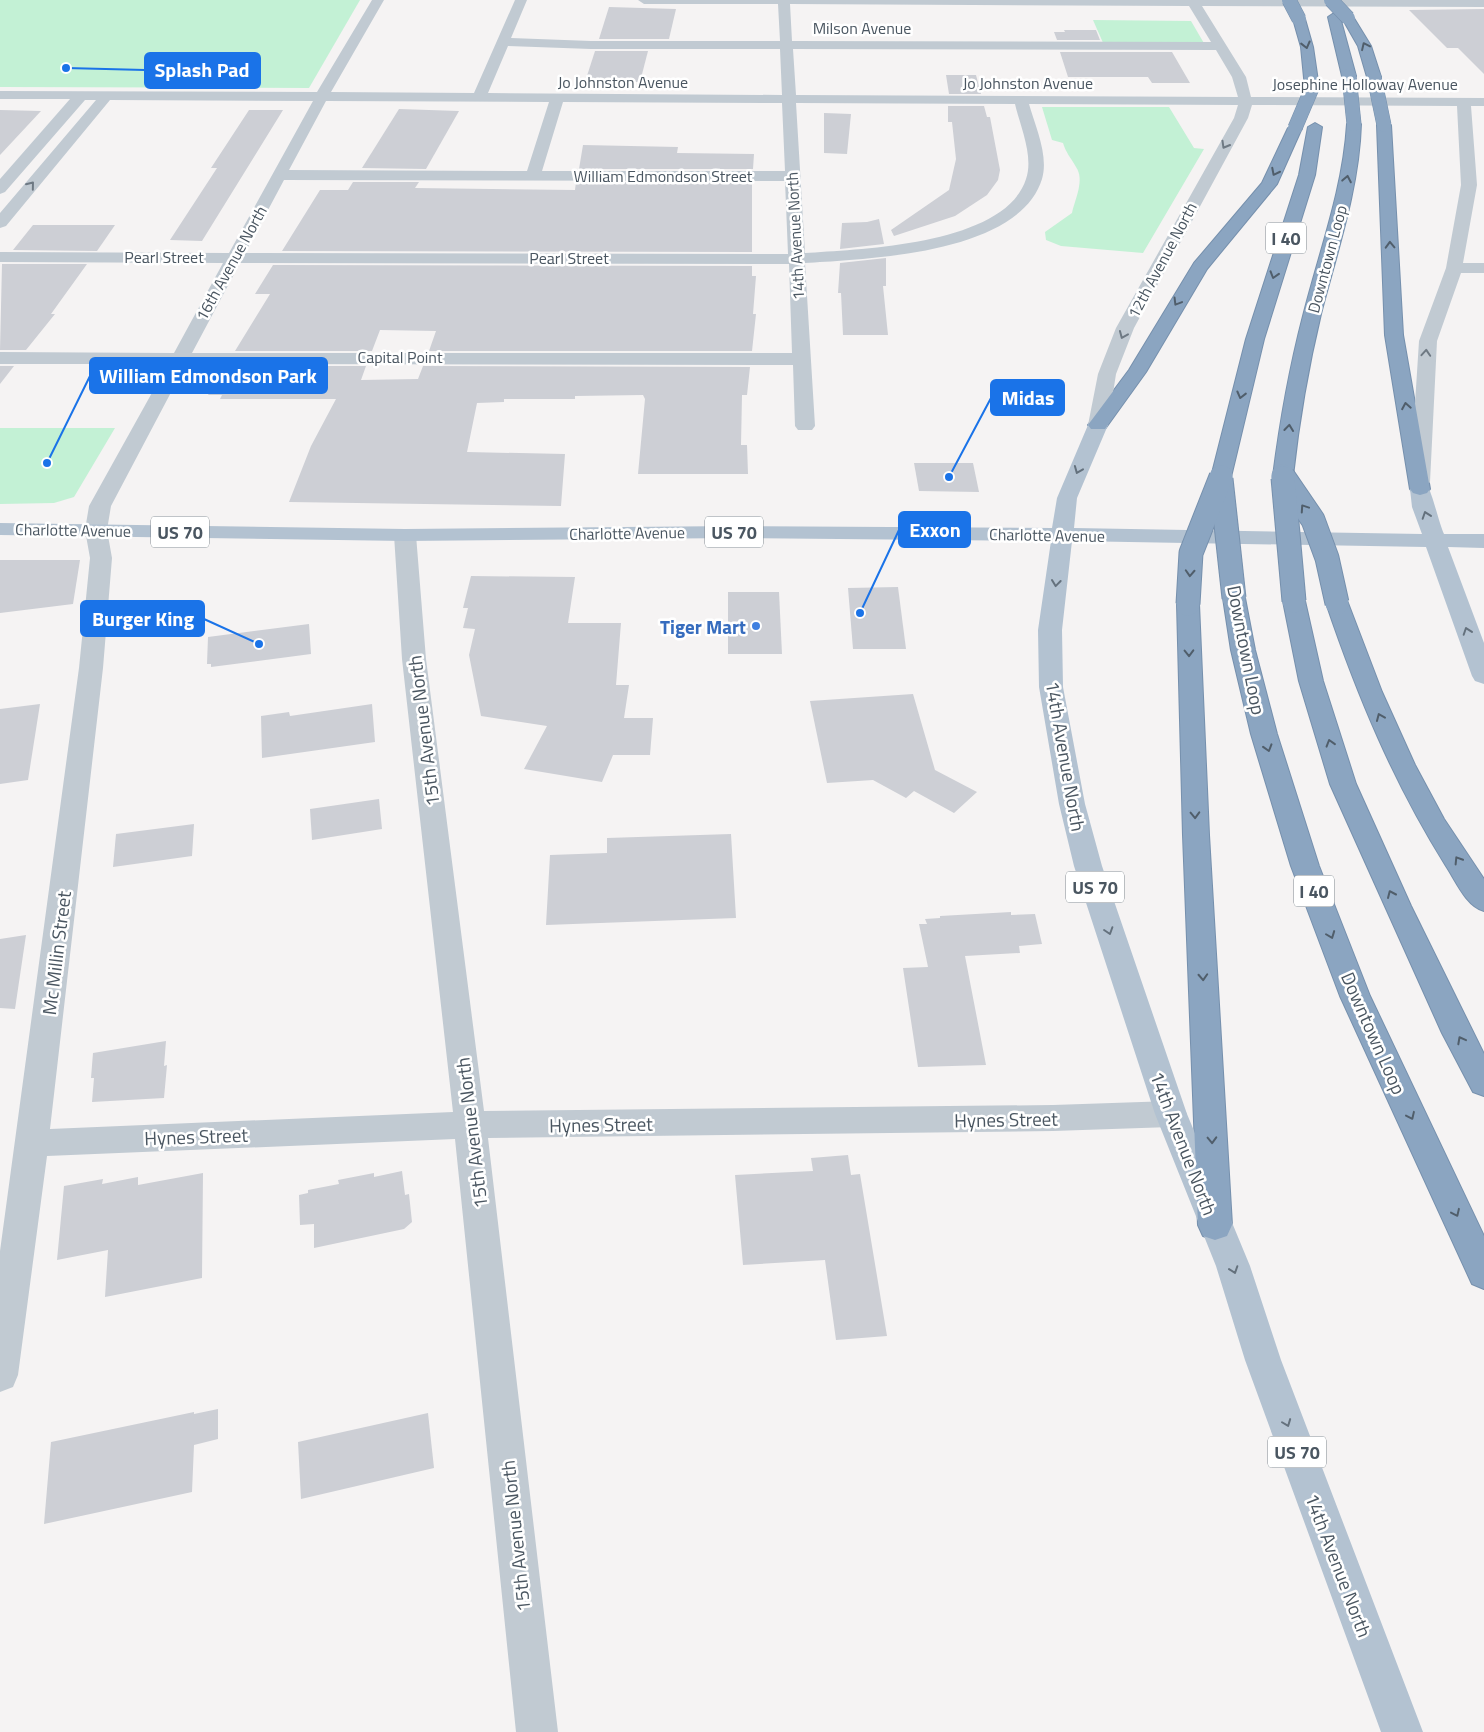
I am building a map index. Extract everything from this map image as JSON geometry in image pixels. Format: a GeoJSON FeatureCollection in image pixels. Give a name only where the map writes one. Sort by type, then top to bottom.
{"type":"FeatureCollection","features":[{"type":"Feature","properties":{"kind":"highway","name":"Downtown Loop"},"geometry":{"type":"LineString","coordinates":[[1289,0],[1299,19],[1311,71],[1315,127],[1307,175],[1255,339],[1221,477],[1234,598],[1264,734],[1305,866],[1355,996],[1484,1273]]}},
{"type":"Feature","properties":{"kind":"highway","name":"Downtown Loop"},"geometry":{"type":"LineString","coordinates":[[1324,0],[1334,17],[1349,76],[1354,124],[1353,147],[1340,213],[1312,315],[1291,407],[1283,476],[1294,601],[1311,681],[1343,784],[1401,915],[1457,1032],[1484,1083]]}},
{"type":"Feature","properties":{"kind":"highway"},"geometry":{"type":"LineString","coordinates":[[1331,0],[1360,34],[1369,54],[1384,125],[1394,334],[1420,489]]}},
{"type":"Feature","properties":{"kind":"highway"},"geometry":{"type":"LineString","coordinates":[[1098,425],[1136,372],[1200,267],[1269,184],[1312,88]]}},
{"type":"Feature","properties":{"kind":"highway"},"geometry":{"type":"LineString","coordinates":[[1283,476],[1313,520],[1327,558],[1337,603],[1392,745],[1430,816],[1484,901]]}},
{"type":"Feature","properties":{"kind":"highway"},"geometry":{"type":"LineString","coordinates":[[1215,1225],[1196,835],[1188,604],[1191,553],[1221,477]]}},
{"type":"Feature","properties":{"kind":"main road","name":"12th Avenue North"},"geometry":{"type":"LineString","coordinates":[[1062,535],[1067,498],[1098,425]]}},
{"type":"Feature","properties":{"kind":"main road"},"geometry":{"type":"LineString","coordinates":[[1420,489],[1423,507],[1484,676]]}},
{"type":"Feature","properties":{"kind":"main road","name":"Charlotte Avenue"},"geometry":{"type":"LineString","coordinates":[[0,529],[405,535],[748,532],[1484,541]]}},
{"type":"Feature","properties":{"kind":"main road","name":"14th Avenue North"},"geometry":{"type":"LineString","coordinates":[[1062,535],[1050,630],[1051,687],[1072,804],[1091,875],[1170,1114],[1232,1266],[1263,1360],[1402,1732]]}},
{"type":"Feature","properties":{"kind":"street","name":"16th Avenue North"},"geometry":{"type":"LineString","coordinates":[[96,530],[100,506],[139,438],[179,358],[378,0]]}},
{"type":"Feature","properties":{"kind":"street"},"geometry":{"type":"LineString","coordinates":[[479,98],[521,0]]}},
{"type":"Feature","properties":{"kind":"street"},"geometry":{"type":"LineString","coordinates":[[644,0],[1484,3]]}},
{"type":"Feature","properties":{"kind":"street","name":"14th Avenue North"},"geometry":{"type":"LineString","coordinates":[[784,1],[798,259],[800,359],[805,426]]}},
{"type":"Feature","properties":{"kind":"street"},"geometry":{"type":"LineString","coordinates":[[1193,1],[1222,46],[1239,77],[1246,102]]}},
{"type":"Feature","properties":{"kind":"street","name":"Milson Avenue"},"geometry":{"type":"LineString","coordinates":[[502,42],[786,46],[1222,46]]}},
{"type":"Feature","properties":{"kind":"street","name":"Jo Johnston Avenue"},"geometry":{"type":"LineString","coordinates":[[0,96],[1246,102]]}},
{"type":"Feature","properties":{"kind":"street"},"geometry":{"type":"LineString","coordinates":[[0,189],[81,96]]}},
{"type":"Feature","properties":{"kind":"street"},"geometry":{"type":"LineString","coordinates":[[0,222],[106,96]]}},
{"type":"Feature","properties":{"kind":"street"},"geometry":{"type":"LineString","coordinates":[[534,176],[557,99]]}},
{"type":"Feature","properties":{"kind":"street","name":"Pearl Street"},"geometry":{"type":"LineString","coordinates":[[0,257],[798,259],[908,250],[969,232],[1012,210],[1022,200],[1032,185],[1036,167],[1021,101]]}},
{"type":"Feature","properties":{"kind":"street","name":"Josephine Holloway Avenue"},"geometry":{"type":"LineString","coordinates":[[1246,102],[1484,102]]}},
{"type":"Feature","properties":{"kind":"street","name":"12th Avenue North"},"geometry":{"type":"LineString","coordinates":[[1098,425],[1107,374],[1125,328],[1241,118],[1246,102]]}},
{"type":"Feature","properties":{"kind":"street"},"geometry":{"type":"LineString","coordinates":[[1420,489],[1428,341],[1454,268],[1469,182],[1464,102]]}},
{"type":"Feature","properties":{"kind":"street","name":"William Edmondson Street"},"geometry":{"type":"LineString","coordinates":[[280,175],[792,176]]}},
{"type":"Feature","properties":{"kind":"street"},"geometry":{"type":"LineString","coordinates":[[1454,268],[1484,268]]}},
{"type":"Feature","properties":{"kind":"street","name":"Capital Point"},"geometry":{"type":"LineString","coordinates":[[0,358],[800,359]]}},
{"type":"Feature","properties":{"kind":"street","name":"Mc Millin Street"},"geometry":{"type":"LineString","coordinates":[[1,1363],[32,1143],[91,668],[101,558],[96,530]]}},
{"type":"Feature","properties":{"kind":"street","name":"15th Avenue North"},"geometry":{"type":"LineString","coordinates":[[405,535],[414,659],[470,1125],[537,1732]]}},
{"type":"Feature","properties":{"kind":"street","name":"Hynes Street"},"geometry":{"type":"LineString","coordinates":[[32,1143],[470,1125],[1053,1118],[1170,1114]]}},
{"type":"Feature","properties":{"kind":"green space"},"geometry":{"type":"Polygon","coordinates":[[[0,0],[360,0],[309,88],[0,87],[0,0]]]}},
{"type":"Feature","properties":{"kind":"green space"},"geometry":{"type":"Polygon","coordinates":[[[1093,20],[1191,21],[1205,45],[1104,45],[1093,20]]]}},
{"type":"Feature","properties":{"kind":"green space"},"geometry":{"type":"Polygon","coordinates":[[[1042,107],[1169,107],[1194,148],[1204,149],[1143,253],[1061,246],[1046,240],[1045,232],[1072,213],[1080,178],[1079,172],[1063,143],[1052,140],[1042,107]]]}},
{"type":"Feature","properties":{"kind":"green space"},"geometry":{"type":"Polygon","coordinates":[[[0,428],[115,428],[74,497],[54,503],[0,504],[0,428]]]}},
{"type":"Feature","properties":{"kind":"building"},"geometry":{"type":"Polygon","coordinates":[[[609,7],[676,9],[669,39],[599,39],[609,7]]]}},
{"type":"Feature","properties":{"kind":"building"},"geometry":{"type":"Polygon","coordinates":[[[1484,9],[1484,74],[1458,48],[1447,48],[1409,10],[1484,9]]]}},
{"type":"Feature","properties":{"kind":"building"},"geometry":{"type":"Polygon","coordinates":[[[1064,30],[1096,30],[1100,40],[1057,40],[1054,32],[1065,32],[1064,30]]]}},
{"type":"Feature","properties":{"kind":"building"},"geometry":{"type":"Polygon","coordinates":[[[595,51],[648,51],[640,82],[585,82],[595,51]]]}},
{"type":"Feature","properties":{"kind":"building"},"geometry":{"type":"Polygon","coordinates":[[[1060,52],[1172,52],[1190,83],[1152,83],[1148,77],[1068,77],[1060,52]]]}},
{"type":"Feature","properties":{"kind":"building"},"geometry":{"type":"Polygon","coordinates":[[[946,75],[976,75],[981,94],[949,94],[946,75]]]}},
{"type":"Feature","properties":{"kind":"building"},"geometry":{"type":"Polygon","coordinates":[[[948,106],[984,106],[987,117],[990,117],[1000,170],[998,180],[987,195],[955,216],[894,236],[891,230],[949,190],[956,159],[952,122],[948,122],[948,106]]]}},
{"type":"Feature","properties":{"kind":"building"},"geometry":{"type":"Polygon","coordinates":[[[399,109],[459,111],[426,169],[362,168],[399,109]]]}},
{"type":"Feature","properties":{"kind":"building"},"geometry":{"type":"Polygon","coordinates":[[[0,110],[41,111],[0,155],[0,110]]]}},
{"type":"Feature","properties":{"kind":"building"},"geometry":{"type":"Polygon","coordinates":[[[249,110],[283,110],[202,241],[170,240],[217,168],[211,168],[249,110]]]}},
{"type":"Feature","properties":{"kind":"building"},"geometry":{"type":"Polygon","coordinates":[[[824,113],[851,114],[847,154],[824,153],[824,113]]]}},
{"type":"Feature","properties":{"kind":"building"},"geometry":{"type":"Polygon","coordinates":[[[583,145],[678,147],[677,153],[754,154],[753,169],[579,169],[583,145]]]}},
{"type":"Feature","properties":{"kind":"building"},"geometry":{"type":"Polygon","coordinates":[[[353,182],[419,182],[415,188],[575,190],[576,182],[752,183],[752,252],[282,251],[320,190],[348,190],[353,182]]]}},
{"type":"Feature","properties":{"kind":"building"},"geometry":{"type":"Polygon","coordinates":[[[879,219],[884,244],[840,249],[842,223],[867,222],[879,219]]]}},
{"type":"Feature","properties":{"kind":"building"},"geometry":{"type":"Polygon","coordinates":[[[33,225],[115,225],[97,251],[13,250],[33,225]]]}},
{"type":"Feature","properties":{"kind":"building"},"geometry":{"type":"Polygon","coordinates":[[[886,258],[886,286],[883,286],[888,335],[843,335],[841,293],[838,293],[840,263],[886,258]]]}},
{"type":"Feature","properties":{"kind":"building"},"geometry":{"type":"Polygon","coordinates":[[[2,264],[87,264],[51,314],[55,314],[26,350],[0,350],[2,264]]]}},
{"type":"Feature","properties":{"kind":"building"},"geometry":{"type":"Polygon","coordinates":[[[273,265],[752,266],[752,276],[756,276],[753,314],[756,314],[752,351],[429,351],[436,331],[380,330],[372,351],[235,351],[270,294],[255,294],[273,265]]]}},
{"type":"Feature","properties":{"kind":"building"},"geometry":{"type":"Polygon","coordinates":[[[0,366],[14,366],[0,384],[0,366]]]}},
{"type":"Feature","properties":{"kind":"building"},"geometry":{"type":"Polygon","coordinates":[[[226,366],[366,366],[361,380],[418,379],[423,366],[750,367],[747,395],[742,395],[741,445],[747,445],[748,474],[638,474],[645,399],[643,395],[575,396],[575,399],[504,399],[504,402],[477,403],[467,452],[565,454],[561,506],[289,502],[311,446],[336,399],[220,399],[222,395],[208,395],[226,366]]]}},
{"type":"Feature","properties":{"kind":"building"},"geometry":{"type":"Polygon","coordinates":[[[914,463],[973,463],[979,492],[919,491],[914,463]]]}},
{"type":"Feature","properties":{"kind":"building"},"geometry":{"type":"Polygon","coordinates":[[[0,560],[80,560],[73,604],[0,613],[0,560]]]}},
{"type":"Feature","properties":{"kind":"building"},"geometry":{"type":"Polygon","coordinates":[[[471,576],[575,577],[568,623],[621,623],[616,685],[629,685],[624,718],[653,718],[650,755],[613,755],[602,782],[524,769],[547,726],[481,716],[469,655],[475,629],[463,628],[468,608],[463,608],[471,576]]]}},
{"type":"Feature","properties":{"kind":"building"},"geometry":{"type":"Polygon","coordinates":[[[898,587],[906,649],[853,649],[848,588],[898,587]]]}},
{"type":"Feature","properties":{"kind":"building"},"geometry":{"type":"Polygon","coordinates":[[[728,592],[779,592],[782,654],[728,654],[728,592]]]}},
{"type":"Feature","properties":{"kind":"building"},"geometry":{"type":"Polygon","coordinates":[[[309,624],[311,654],[211,667],[211,664],[207,664],[208,637],[309,624]]]}},
{"type":"Feature","properties":{"kind":"building"},"geometry":{"type":"Polygon","coordinates":[[[913,694],[935,770],[977,792],[954,813],[914,791],[906,798],[873,780],[827,783],[810,701],[913,694]]]}},
{"type":"Feature","properties":{"kind":"building"},"geometry":{"type":"Polygon","coordinates":[[[40,704],[28,780],[0,784],[0,709],[40,704]]]}},
{"type":"Feature","properties":{"kind":"building"},"geometry":{"type":"Polygon","coordinates":[[[372,704],[375,742],[262,758],[261,716],[289,712],[290,716],[372,704]]]}},
{"type":"Feature","properties":{"kind":"building"},"geometry":{"type":"Polygon","coordinates":[[[379,799],[382,829],[312,840],[310,809],[379,799]]]}},
{"type":"Feature","properties":{"kind":"building"},"geometry":{"type":"Polygon","coordinates":[[[194,824],[192,856],[113,867],[116,834],[194,824]]]}},
{"type":"Feature","properties":{"kind":"building"},"geometry":{"type":"Polygon","coordinates":[[[731,834],[736,918],[546,925],[550,855],[607,853],[607,838],[731,834]]]}},
{"type":"Feature","properties":{"kind":"building"},"geometry":{"type":"Polygon","coordinates":[[[1011,912],[1011,915],[1035,914],[1042,944],[1019,946],[1020,953],[965,956],[986,1065],[918,1067],[903,968],[928,967],[919,924],[927,924],[925,919],[940,918],[940,916],[1011,912]]]}},
{"type":"Feature","properties":{"kind":"building"},"geometry":{"type":"Polygon","coordinates":[[[26,935],[15,1009],[0,1008],[0,939],[26,935]]]}},
{"type":"Feature","properties":{"kind":"building"},"geometry":{"type":"Polygon","coordinates":[[[166,1041],[164,1066],[167,1065],[164,1098],[92,1102],[94,1078],[91,1078],[93,1053],[166,1041]]]}},
{"type":"Feature","properties":{"kind":"building"},"geometry":{"type":"Polygon","coordinates":[[[848,1155],[851,1175],[860,1174],[887,1336],[836,1340],[825,1260],[743,1265],[735,1175],[813,1171],[811,1158],[848,1155]]]}},
{"type":"Feature","properties":{"kind":"building"},"geometry":{"type":"Polygon","coordinates":[[[402,1171],[405,1195],[409,1194],[412,1222],[404,1229],[314,1248],[314,1224],[300,1225],[299,1195],[308,1193],[308,1190],[339,1184],[338,1180],[374,1173],[374,1177],[402,1171]]]}},
{"type":"Feature","properties":{"kind":"building"},"geometry":{"type":"Polygon","coordinates":[[[203,1173],[202,1278],[105,1297],[108,1250],[57,1260],[64,1186],[103,1179],[102,1184],[138,1177],[138,1185],[203,1173]]]}},
{"type":"Feature","properties":{"kind":"building"},"geometry":{"type":"Polygon","coordinates":[[[218,1409],[218,1439],[194,1445],[192,1492],[44,1524],[51,1442],[194,1412],[194,1414],[218,1409]]]}},
{"type":"Feature","properties":{"kind":"building"},"geometry":{"type":"Polygon","coordinates":[[[428,1413],[434,1468],[301,1499],[298,1442],[428,1413]]]}},
{"type":"Feature","properties":{"kind":"place","name":"Splash Pad"},"geometry":{"type":"Point","coordinates":[66,68]}},
{"type":"Feature","properties":{"kind":"place","name":"William Edmondson Park"},"geometry":{"type":"Point","coordinates":[47,463]}},
{"type":"Feature","properties":{"kind":"place","name":"Midas"},"geometry":{"type":"Point","coordinates":[949,477]}},
{"type":"Feature","properties":{"kind":"place","name":"Exxon"},"geometry":{"type":"Point","coordinates":[860,613]}},
{"type":"Feature","properties":{"kind":"place","name":"Tiger Mart"},"geometry":{"type":"Point","coordinates":[756,626]}},
{"type":"Feature","properties":{"kind":"place","name":"Burger King"},"geometry":{"type":"Point","coordinates":[259,644]}}]}
